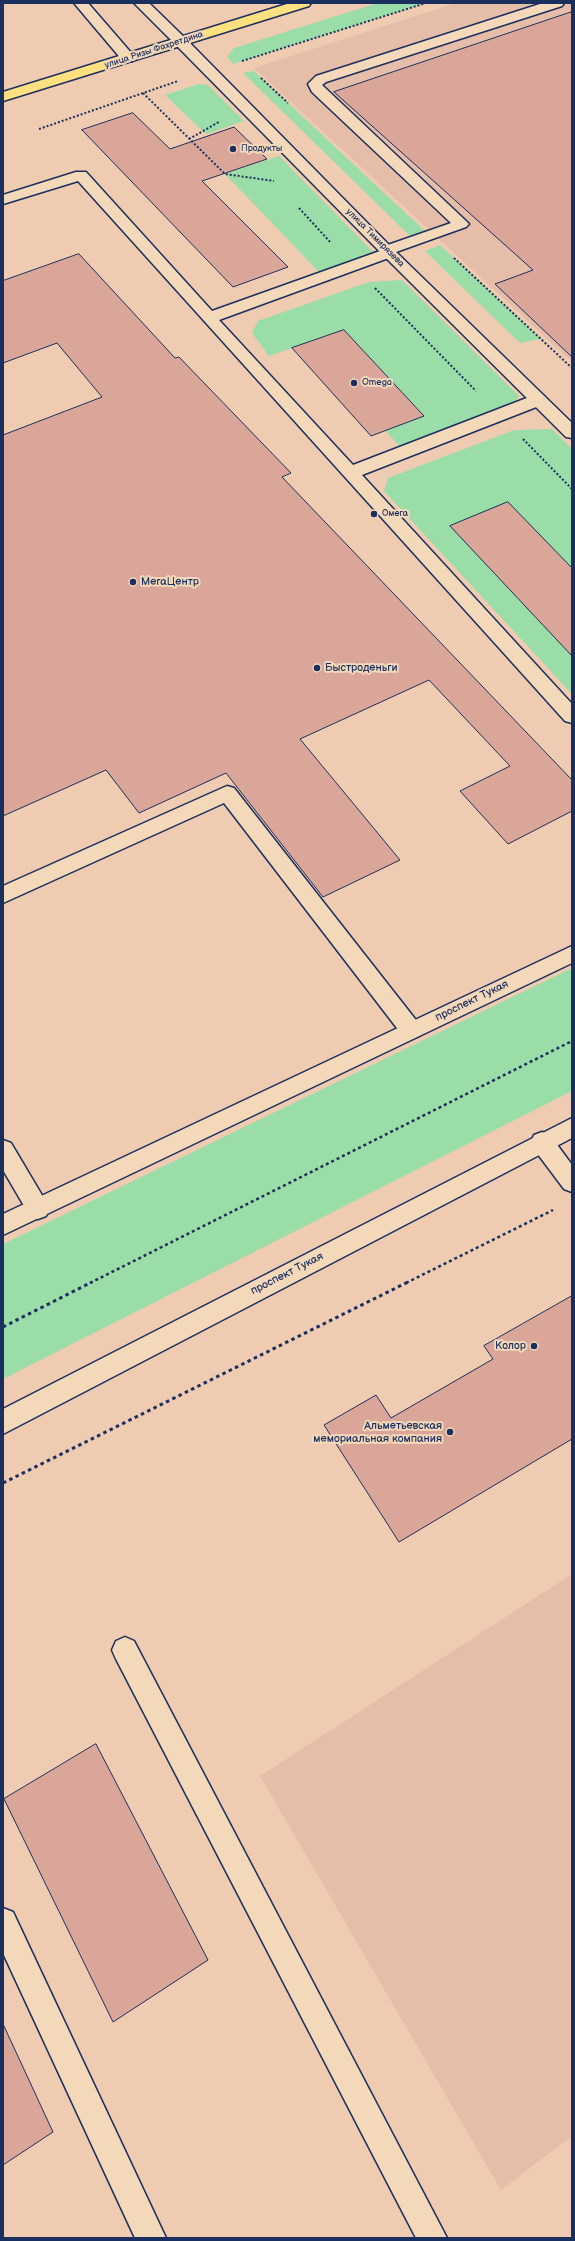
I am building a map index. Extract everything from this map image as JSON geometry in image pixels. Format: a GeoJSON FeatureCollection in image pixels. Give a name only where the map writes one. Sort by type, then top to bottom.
{"type":"FeatureCollection","features":[{"type":"Feature","properties":{"kind":"main road"},"geometry":{"type":"LineString","coordinates":[[81,3],[128,58]]}},
{"type":"Feature","properties":{"kind":"main road","name":"улица Тимирязева"},"geometry":{"type":"LineString","coordinates":[[141,3],[572,434]]}},
{"type":"Feature","properties":{"kind":"main road","name":"улица Ризы Фахретдина"},"geometry":{"type":"LineString","coordinates":[[3,97],[304,3]]}},
{"type":"Feature","properties":{"kind":"main road"},"geometry":{"type":"LineString","coordinates":[[209,318],[353,266],[388,251],[461,224],[323,94],[315,84],[321,78],[557,3]]}},
{"type":"Feature","properties":{"kind":"main road"},"geometry":{"type":"LineString","coordinates":[[3,200],[81,175],[209,318],[352,472],[572,716]]}},
{"type":"Feature","properties":{"kind":"main road"},"geometry":{"type":"LineString","coordinates":[[352,472],[538,400]]}},
{"type":"Feature","properties":{"kind":"main road"},"geometry":{"type":"LineString","coordinates":[[3,896],[227,793],[411,1030]]}},
{"type":"Feature","properties":{"kind":"main road","name":"проспект Тукая"},"geometry":{"type":"LineString","coordinates":[[3,1225],[572,954]]}},
{"type":"Feature","properties":{"kind":"main road","name":"проспект Тукая"},"geometry":{"type":"LineString","coordinates":[[3,1422],[572,1127]]}},
{"type":"Feature","properties":{"kind":"main road"},"geometry":{"type":"LineString","coordinates":[[542,1142],[572,1182]]}},
{"type":"Feature","properties":{"kind":"main road"},"geometry":{"type":"LineString","coordinates":[[3,1150],[38,1209]]}},
{"type":"Feature","properties":{"kind":"main road"},"geometry":{"type":"LineString","coordinates":[[125,1650],[432,2238]]}},
{"type":"Feature","properties":{"kind":"main road"},"geometry":{"type":"LineString","coordinates":[[3,1922],[152,2238]]}},
{"type":"Feature","properties":{"kind":"path"},"geometry":{"type":"LineString","coordinates":[[238,62],[426,3]]}},
{"type":"Feature","properties":{"kind":"path"},"geometry":{"type":"LineString","coordinates":[[39,129],[183,80]]}},
{"type":"Feature","properties":{"kind":"path"},"geometry":{"type":"LineString","coordinates":[[143,93],[225,174],[274,181]]}},
{"type":"Feature","properties":{"kind":"path"},"geometry":{"type":"LineString","coordinates":[[189,139],[223,120]]}},
{"type":"Feature","properties":{"kind":"path"},"geometry":{"type":"LineString","coordinates":[[295,204],[353,266],[572,489]]}},
{"type":"Feature","properties":{"kind":"path"},"geometry":{"type":"LineString","coordinates":[[3,1328],[572,1042]]}},
{"type":"Feature","properties":{"kind":"path"},"geometry":{"type":"LineString","coordinates":[[3,1482],[558,1208]]}},
{"type":"Feature","properties":{"kind":"shaded area"},"geometry":{"type":"Polygon","coordinates":[[[456,3],[572,3],[572,362],[254,68],[456,3]]]}},
{"type":"Feature","properties":{"kind":"shaded area"},"geometry":{"type":"Polygon","coordinates":[[[572,1574],[572,2136],[501,2190],[260,1776],[572,1574]]]}},
{"type":"Feature","properties":{"kind":"green space"},"geometry":{"type":"Polygon","coordinates":[[[378,3],[426,3],[233,64],[227,57],[234,48],[378,3]]]}},
{"type":"Feature","properties":{"kind":"green space"},"geometry":{"type":"Polygon","coordinates":[[[254,71],[427,233],[411,237],[243,73],[254,71]]]}},
{"type":"Feature","properties":{"kind":"green space"},"geometry":{"type":"Polygon","coordinates":[[[199,84],[208,85],[244,121],[206,134],[165,95],[199,84]]]}},
{"type":"Feature","properties":{"kind":"green space"},"geometry":{"type":"Polygon","coordinates":[[[279,156],[378,257],[323,276],[225,174],[279,156]]]}},
{"type":"Feature","properties":{"kind":"green space"},"geometry":{"type":"Polygon","coordinates":[[[440,245],[541,339],[520,343],[425,251],[440,245]]]}},
{"type":"Feature","properties":{"kind":"green space"},"geometry":{"type":"Polygon","coordinates":[[[402,280],[519,396],[513,404],[400,447],[385,430],[424,415],[344,330],[269,356],[252,333],[258,321],[369,282],[402,280]]]}},
{"type":"Feature","properties":{"kind":"green space"},"geometry":{"type":"Polygon","coordinates":[[[552,429],[572,449],[572,694],[384,491],[388,478],[514,430],[552,429]]]}},
{"type":"Feature","properties":{"kind":"green space"},"geometry":{"type":"Polygon","coordinates":[[[572,968],[572,1091],[3,1379],[3,1244],[572,968]]]}},
{"type":"Feature","properties":{"kind":"building"},"geometry":{"type":"Polygon","coordinates":[[[572,12],[572,357],[495,284],[533,270],[334,92],[572,12]]]}},
{"type":"Feature","properties":{"kind":"building"},"geometry":{"type":"Polygon","coordinates":[[[133,113],[170,149],[234,127],[267,159],[202,181],[288,267],[233,287],[82,130],[133,113]]]}},
{"type":"Feature","properties":{"kind":"building"},"geometry":{"type":"Polygon","coordinates":[[[79,254],[175,358],[179,357],[291,473],[282,477],[572,780],[572,811],[508,844],[460,791],[510,766],[429,680],[300,739],[400,860],[323,897],[226,773],[139,813],[106,770],[3,816],[3,435],[102,397],[57,343],[3,363],[3,281],[79,254]]]}},
{"type":"Feature","properties":{"kind":"building"},"geometry":{"type":"Polygon","coordinates":[[[344,330],[424,416],[371,436],[292,348],[344,330]]]}},
{"type":"Feature","properties":{"kind":"building"},"geometry":{"type":"Polygon","coordinates":[[[508,502],[572,568],[572,656],[450,526],[508,502]]]}},
{"type":"Feature","properties":{"kind":"building","name":"Альметьевская мемориальная компания"},"geometry":{"type":"Polygon","coordinates":[[[572,1296],[572,1439],[399,1542],[324,1425],[376,1395],[391,1418],[493,1359],[484,1346],[572,1296]]]}},
{"type":"Feature","properties":{"kind":"building"},"geometry":{"type":"Polygon","coordinates":[[[96,1744],[208,1960],[113,2022],[4,1799],[96,1744]]]}},
{"type":"Feature","properties":{"kind":"building"},"geometry":{"type":"Polygon","coordinates":[[[3,2024],[53,2132],[3,2165],[3,2024]]]}},
{"type":"Feature","properties":{"kind":"place","name":"Продукты"},"geometry":{"type":"Point","coordinates":[233,149]}},
{"type":"Feature","properties":{"kind":"place","name":"Omega"},"geometry":{"type":"Point","coordinates":[354,383]}},
{"type":"Feature","properties":{"kind":"place","name":"Омега"},"geometry":{"type":"Point","coordinates":[374,514]}},
{"type":"Feature","properties":{"kind":"place","name":"МегаЦентр"},"geometry":{"type":"Point","coordinates":[133,582]}},
{"type":"Feature","properties":{"kind":"place","name":"Быстроденьги"},"geometry":{"type":"Point","coordinates":[317,668]}},
{"type":"Feature","properties":{"kind":"place","name":"Колор"},"geometry":{"type":"Point","coordinates":[534,1346]}},
{"type":"Feature","properties":{"kind":"place","name":"Альметьевская мемориальная компания"},"geometry":{"type":"Point","coordinates":[450,1432]}}]}
